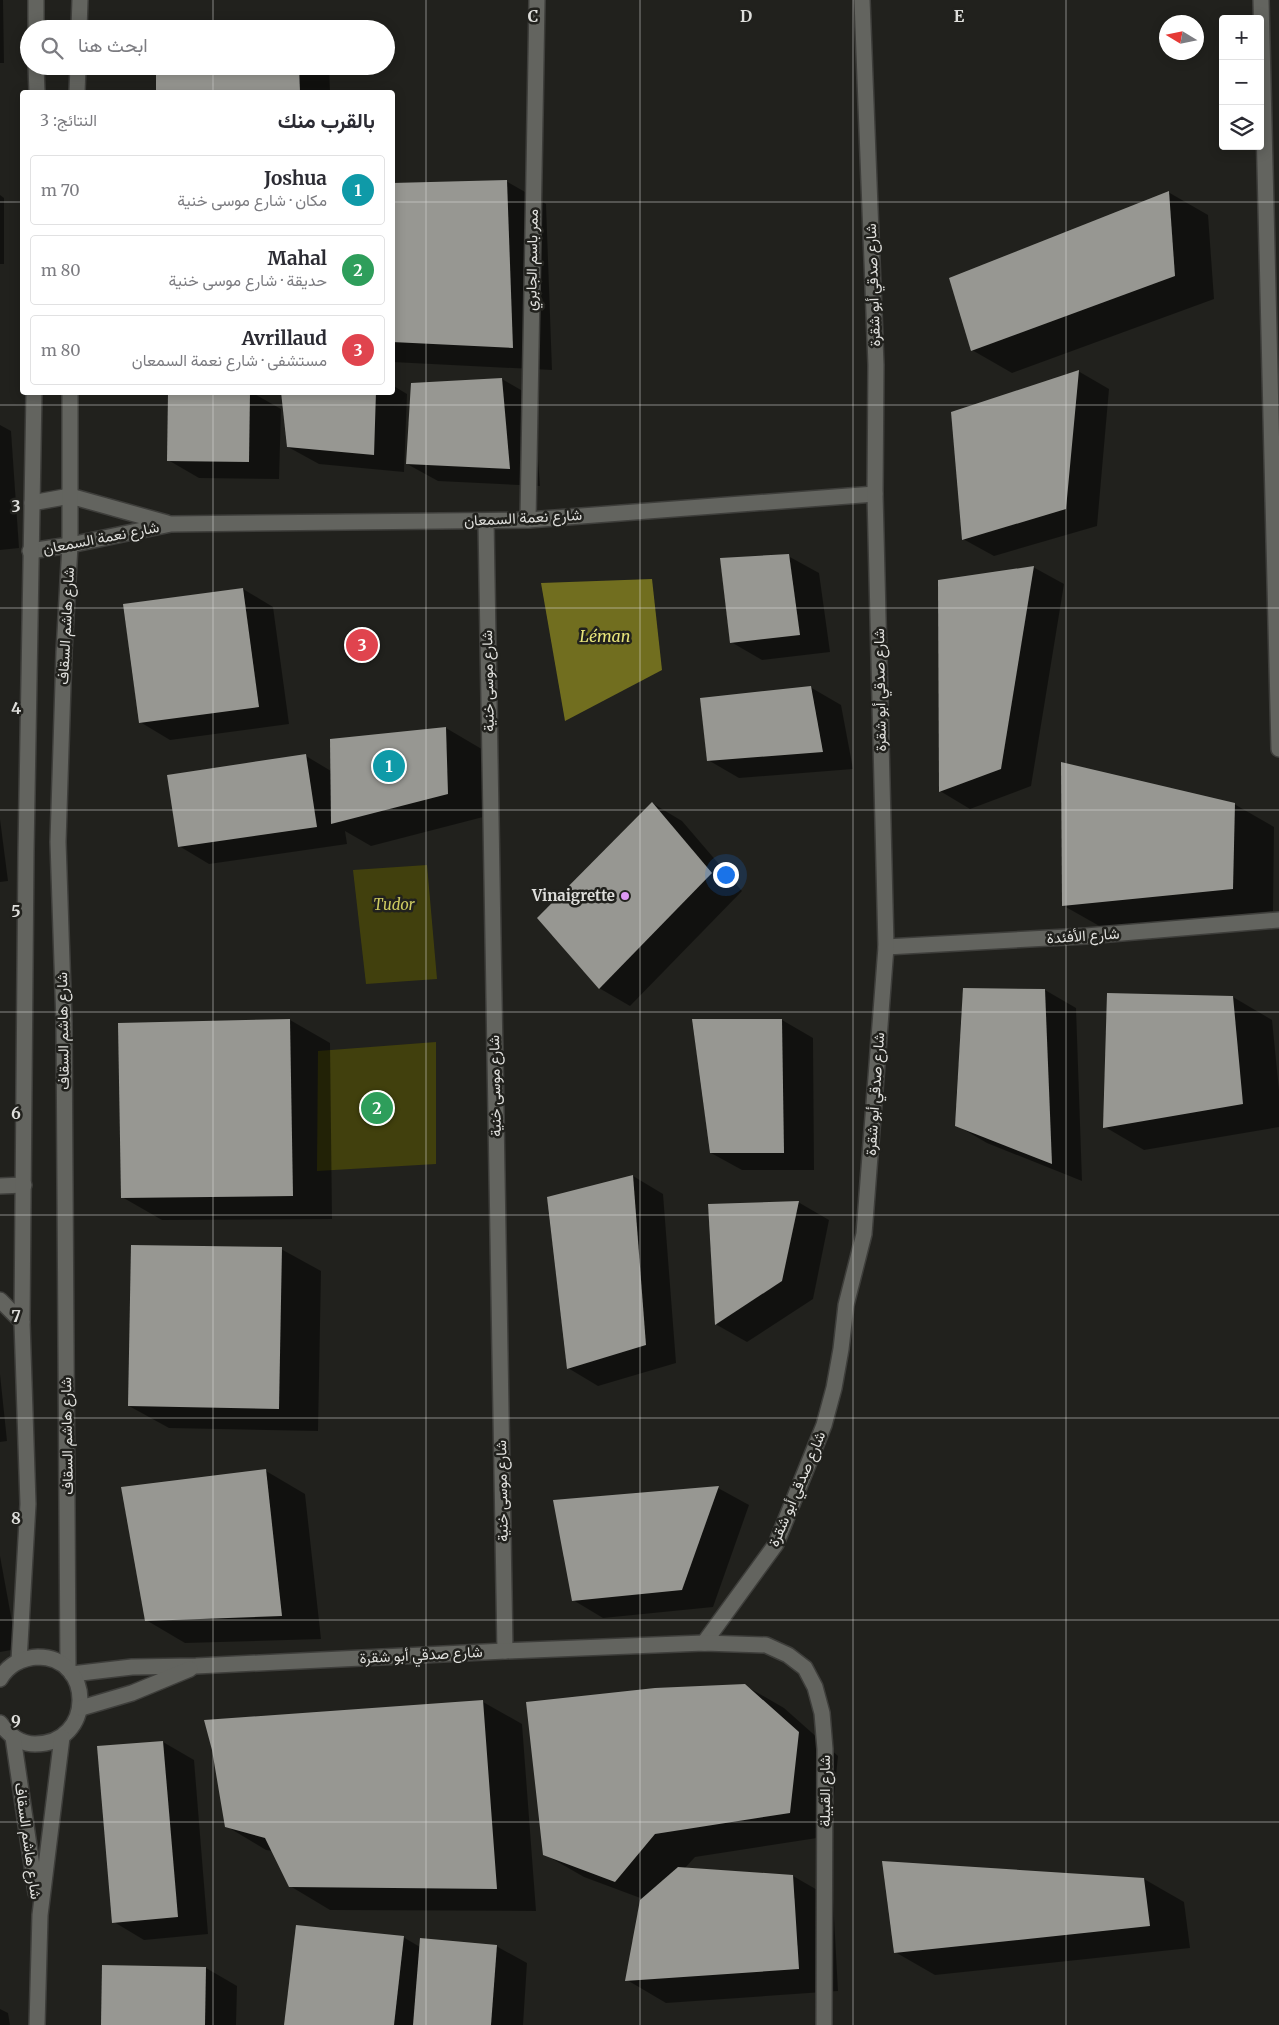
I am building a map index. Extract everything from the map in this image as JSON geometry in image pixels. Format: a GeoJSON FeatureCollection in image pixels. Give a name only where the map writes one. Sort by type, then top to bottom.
{"type":"FeatureCollection","features":[{"type":"Feature","properties":{"kind":"street"},"geometry":{"type":"LineString","coordinates":[[36,0],[36,20]]}},
{"type":"Feature","properties":{"kind":"street"},"geometry":{"type":"LineString","coordinates":[[79,20],[80,0]]}},
{"type":"Feature","properties":{"kind":"street","name":"ممر باسم الجابري"},"geometry":{"type":"LineString","coordinates":[[528,520],[536,0]]}},
{"type":"Feature","properties":{"kind":"street","name":"شارع صدقي أبو شقرة"},"geometry":{"type":"LineString","coordinates":[[70,1672],[132,1667],[196,1666],[704,1643],[776,1544],[824,1425],[834,1388],[846,1305],[864,1234],[886,946],[875,494],[876,365],[862,0]]}},
{"type":"Feature","properties":{"kind":"street"},"geometry":{"type":"LineString","coordinates":[[1261,0],[1279,749]]}},
{"type":"Feature","properties":{"kind":"street"},"geometry":{"type":"LineString","coordinates":[[36,75],[36,90]]}},
{"type":"Feature","properties":{"kind":"street"},"geometry":{"type":"LineString","coordinates":[[77,90],[78,75]]}},
{"type":"Feature","properties":{"kind":"street"},"geometry":{"type":"LineString","coordinates":[[19,1661],[28,1504],[22,1322],[30,551],[34,395]]}},
{"type":"Feature","properties":{"kind":"street","name":"شارع هاشم السقاف"},"geometry":{"type":"LineString","coordinates":[[70,395],[70,545],[64,652],[58,842],[64,1022],[70,1672],[80,1690],[81,1708]]}},
{"type":"Feature","properties":{"kind":"street","name":"شارع نعمة السمعان"},"geometry":{"type":"LineString","coordinates":[[30,551],[70,545],[171,524],[528,520],[875,494]]}},
{"type":"Feature","properties":{"kind":"street","name":"شارع نعمة السمعان"},"geometry":{"type":"LineString","coordinates":[[32,503],[70,496],[171,524]]}},
{"type":"Feature","properties":{"kind":"street","name":"شارع موسى خنية"},"geometry":{"type":"LineString","coordinates":[[486,521],[505,1651]]}},
{"type":"Feature","properties":{"kind":"street","name":"شارع الأفئدة"},"geometry":{"type":"LineString","coordinates":[[886,946],[1086,936],[1279,920]]}},
{"type":"Feature","properties":{"kind":"street"},"geometry":{"type":"LineString","coordinates":[[0,1186],[24,1184]]}},
{"type":"Feature","properties":{"kind":"street"},"geometry":{"type":"LineString","coordinates":[[0,1300],[22,1322]]}},
{"type":"Feature","properties":{"kind":"street","name":"شارع القبيلة"},"geometry":{"type":"LineString","coordinates":[[704,1643],[766,1645],[788,1655],[805,1668],[815,1686],[822,1713],[825,1749],[824,2025]]}},
{"type":"Feature","properties":{"kind":"street"},"geometry":{"type":"LineString","coordinates":[[0,1678],[19,1661],[32,1658],[45,1657],[58,1662],[70,1672]]}},
{"type":"Feature","properties":{"kind":"street","name":"شارع صدقي أبو شقرة"},"geometry":{"type":"LineString","coordinates":[[81,1708],[132,1693],[196,1666]]}},
{"type":"Feature","properties":{"kind":"street"},"geometry":{"type":"LineString","coordinates":[[0,1724],[13,1737],[29,1744],[46,1744],[62,1737],[74,1725],[81,1708]]}},
{"type":"Feature","properties":{"kind":"street","name":"شارع هاشم السقاف"},"geometry":{"type":"LineString","coordinates":[[13,1737],[40,1915]]}},
{"type":"Feature","properties":{"kind":"street","name":"شارع هاشم السقاف"},"geometry":{"type":"LineString","coordinates":[[37,2025],[40,1915],[62,1737]]}},
{"type":"Feature","properties":{"kind":"green space","name":"Tudor"},"geometry":{"type":"Polygon","coordinates":[[[427,865],[437,979],[366,984],[353,870],[427,865]]]}},
{"type":"Feature","properties":{"kind":"green space"},"geometry":{"type":"Polygon","coordinates":[[[436,1042],[436,1164],[317,1171],[318,1051],[436,1042]]]}},
{"type":"Feature","properties":{"kind":"water","name":"Léman"},"geometry":{"type":"Polygon","coordinates":[[[652,579],[662,670],[565,721],[541,583],[652,579]]]}},
{"type":"Feature","properties":{"kind":"building"},"geometry":{"type":"Polygon","coordinates":[[[156,75],[299,75],[300,90],[156,90],[156,75]]]}},
{"type":"Feature","properties":{"kind":"building"},"geometry":{"type":"Polygon","coordinates":[[[507,180],[513,348],[395,342],[395,183],[507,180]]]}},
{"type":"Feature","properties":{"kind":"building"},"geometry":{"type":"Polygon","coordinates":[[[1169,191],[1175,276],[971,351],[949,278],[1169,191]]]}},
{"type":"Feature","properties":{"kind":"building"},"geometry":{"type":"Polygon","coordinates":[[[1079,370],[1066,509],[962,540],[951,412],[1079,370]]]}},
{"type":"Feature","properties":{"kind":"building"},"geometry":{"type":"Polygon","coordinates":[[[502,378],[510,469],[406,464],[411,383],[502,378]]]}},
{"type":"Feature","properties":{"kind":"building"},"geometry":{"type":"Polygon","coordinates":[[[168,395],[250,395],[249,462],[167,461],[168,395]]]}},
{"type":"Feature","properties":{"kind":"building"},"geometry":{"type":"Polygon","coordinates":[[[281,395],[376,395],[374,455],[287,447],[281,395]]]}},
{"type":"Feature","properties":{"kind":"building"},"geometry":{"type":"Polygon","coordinates":[[[789,554],[800,635],[730,643],[720,558],[789,554]]]}},
{"type":"Feature","properties":{"kind":"building"},"geometry":{"type":"Polygon","coordinates":[[[1034,566],[1001,769],[939,792],[938,580],[1034,566]]]}},
{"type":"Feature","properties":{"kind":"building"},"geometry":{"type":"Polygon","coordinates":[[[243,588],[259,707],[139,723],[123,604],[243,588]]]}},
{"type":"Feature","properties":{"kind":"building"},"geometry":{"type":"Polygon","coordinates":[[[811,686],[823,752],[707,761],[700,698],[811,686]]]}},
{"type":"Feature","properties":{"kind":"building"},"geometry":{"type":"Polygon","coordinates":[[[446,727],[448,794],[331,824],[330,739],[446,727]]]}},
{"type":"Feature","properties":{"kind":"building"},"geometry":{"type":"Polygon","coordinates":[[[306,754],[317,827],[178,847],[167,775],[306,754]]]}},
{"type":"Feature","properties":{"kind":"building"},"geometry":{"type":"Polygon","coordinates":[[[1061,762],[1235,803],[1233,889],[1062,906],[1061,762]]]}},
{"type":"Feature","properties":{"kind":"building","name":"Vinaigrette"},"geometry":{"type":"Polygon","coordinates":[[[652,802],[712,873],[599,989],[537,918],[652,802]]]}},
{"type":"Feature","properties":{"kind":"building"},"geometry":{"type":"Polygon","coordinates":[[[963,988],[1045,989],[1052,1164],[955,1126],[963,988]]]}},
{"type":"Feature","properties":{"kind":"building"},"geometry":{"type":"Polygon","coordinates":[[[1107,993],[1233,996],[1243,1104],[1103,1128],[1107,993]]]}},
{"type":"Feature","properties":{"kind":"building"},"geometry":{"type":"Polygon","coordinates":[[[290,1019],[293,1196],[121,1198],[118,1023],[290,1019]]]}},
{"type":"Feature","properties":{"kind":"building"},"geometry":{"type":"Polygon","coordinates":[[[692,1019],[782,1019],[784,1153],[710,1153],[692,1019]]]}},
{"type":"Feature","properties":{"kind":"building"},"geometry":{"type":"Polygon","coordinates":[[[633,1175],[646,1345],[567,1369],[547,1197],[633,1175]]]}},
{"type":"Feature","properties":{"kind":"building"},"geometry":{"type":"Polygon","coordinates":[[[799,1201],[782,1281],[715,1325],[708,1204],[799,1201]]]}},
{"type":"Feature","properties":{"kind":"building"},"geometry":{"type":"Polygon","coordinates":[[[131,1245],[282,1247],[279,1409],[128,1406],[131,1245]]]}},
{"type":"Feature","properties":{"kind":"building"},"geometry":{"type":"Polygon","coordinates":[[[266,1469],[282,1616],[145,1621],[121,1487],[266,1469]]]}},
{"type":"Feature","properties":{"kind":"building"},"geometry":{"type":"Polygon","coordinates":[[[719,1486],[682,1590],[572,1601],[553,1500],[719,1486]]]}},
{"type":"Feature","properties":{"kind":"building"},"geometry":{"type":"Polygon","coordinates":[[[745,1684],[799,1732],[790,1813],[655,1834],[615,1882],[543,1855],[526,1702],[655,1688],[745,1684]]]}},
{"type":"Feature","properties":{"kind":"building"},"geometry":{"type":"Polygon","coordinates":[[[483,1700],[497,1889],[289,1887],[265,1838],[225,1827],[212,1750],[204,1720],[483,1700]]]}},
{"type":"Feature","properties":{"kind":"building"},"geometry":{"type":"Polygon","coordinates":[[[163,1741],[178,1917],[112,1923],[97,1746],[163,1741]]]}},
{"type":"Feature","properties":{"kind":"building"},"geometry":{"type":"Polygon","coordinates":[[[882,1861],[1144,1878],[1150,1926],[894,1953],[882,1861]]]}},
{"type":"Feature","properties":{"kind":"building"},"geometry":{"type":"Polygon","coordinates":[[[678,1867],[793,1875],[799,1969],[625,1981],[640,1900],[678,1867]]]}},
{"type":"Feature","properties":{"kind":"building"},"geometry":{"type":"Polygon","coordinates":[[[296,1925],[404,1936],[394,2025],[284,2025],[296,1925]]]}},
{"type":"Feature","properties":{"kind":"building"},"geometry":{"type":"Polygon","coordinates":[[[420,1938],[497,1945],[491,2025],[413,2025],[420,1938]]]}},
{"type":"Feature","properties":{"kind":"building"},"geometry":{"type":"Polygon","coordinates":[[[102,1965],[206,1967],[205,2025],[101,2025],[102,1965]]]}},
{"type":"Feature","properties":{"kind":"place","name":"Avrillaud"},"geometry":{"type":"Point","coordinates":[362,645]}},
{"type":"Feature","properties":{"kind":"place","name":"Joshua"},"geometry":{"type":"Point","coordinates":[389,766]}},
{"type":"Feature","properties":{"kind":"place","name":"Vinaigrette"},"geometry":{"type":"Point","coordinates":[625,896]}},
{"type":"Feature","properties":{"kind":"place","name":"Mahal"},"geometry":{"type":"Point","coordinates":[377,1108]}}]}
